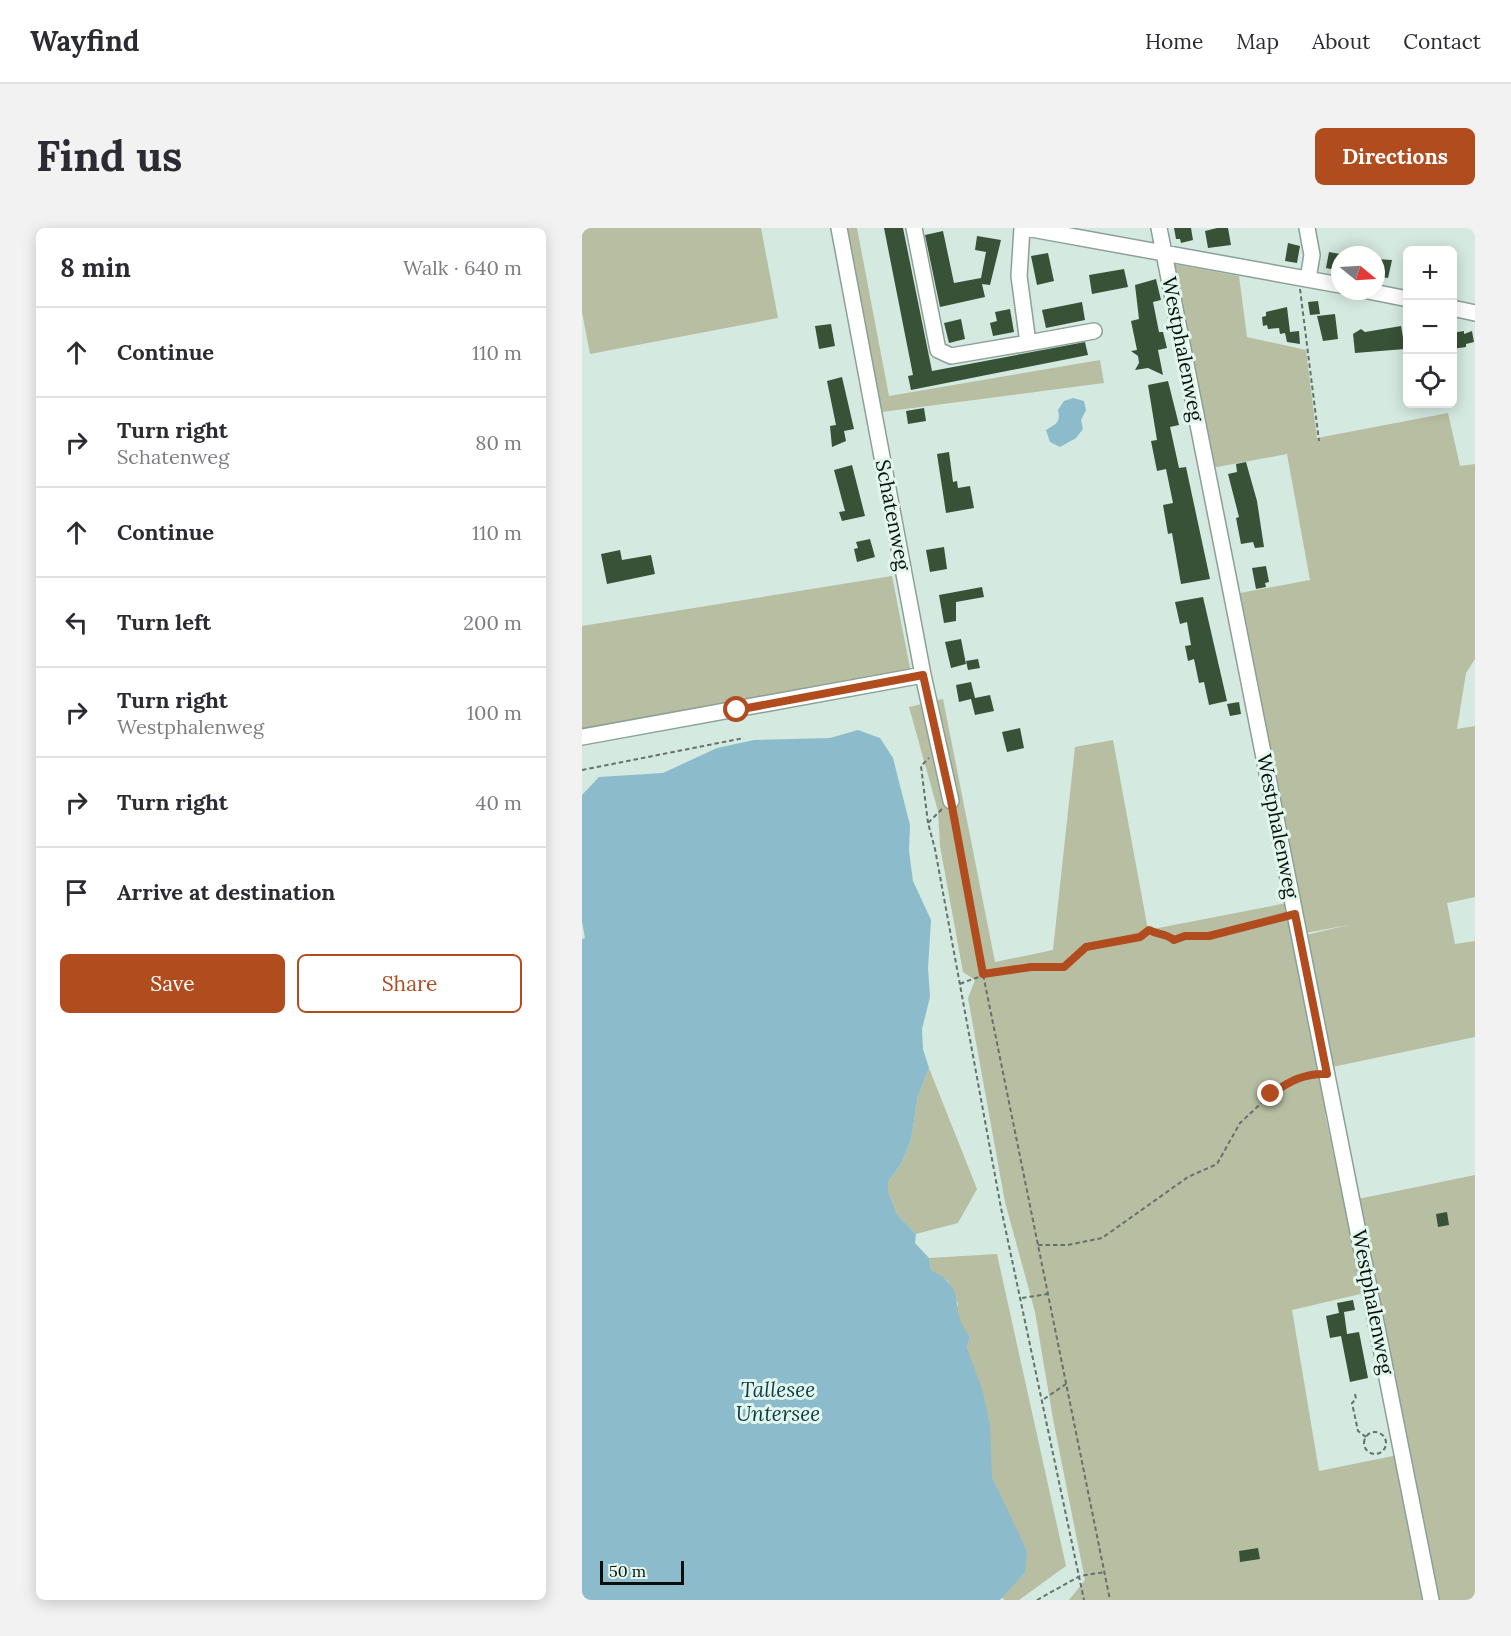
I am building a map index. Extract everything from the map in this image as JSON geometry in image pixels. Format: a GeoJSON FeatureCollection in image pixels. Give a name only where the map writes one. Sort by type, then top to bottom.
{"type":"FeatureCollection","features":[{"type":"Feature","properties":{"kind":"street","name":"Schatenweg"},"geometry":{"type":"LineString","coordinates":[[839,228],[923,675],[951,801]]}},
{"type":"Feature","properties":{"kind":"street"},"geometry":{"type":"LineString","coordinates":[[914,228],[938,350],[951,356],[1094,331]]}},
{"type":"Feature","properties":{"kind":"street"},"geometry":{"type":"LineString","coordinates":[[1022,228],[1019,276],[1028,343]]}},
{"type":"Feature","properties":{"kind":"street"},"geometry":{"type":"LineString","coordinates":[[1026,228],[1061,231],[1164,254],[1331,283]]}},
{"type":"Feature","properties":{"kind":"street","name":"Westphalenweg"},"geometry":{"type":"LineString","coordinates":[[1159,228],[1431,1600]]}},
{"type":"Feature","properties":{"kind":"street"},"geometry":{"type":"LineString","coordinates":[[1305,278],[1312,255],[1307,228]]}},
{"type":"Feature","properties":{"kind":"street"},"geometry":{"type":"LineString","coordinates":[[1385,294],[1403,298]]}},
{"type":"Feature","properties":{"kind":"street"},"geometry":{"type":"LineString","coordinates":[[1457,310],[1475,313]]}},
{"type":"Feature","properties":{"kind":"street"},"geometry":{"type":"LineString","coordinates":[[582,737],[923,675]]}},
{"type":"Feature","properties":{"kind":"path"},"geometry":{"type":"LineString","coordinates":[[1305,278],[1299,292],[1318,441]]}},
{"type":"Feature","properties":{"kind":"path"},"geometry":{"type":"LineString","coordinates":[[582,770],[744,738]]}},
{"type":"Feature","properties":{"kind":"path"},"geometry":{"type":"LineString","coordinates":[[921,765],[928,823],[935,849],[1001,1208],[1022,1298],[1084,1600]]}},
{"type":"Feature","properties":{"kind":"path"},"geometry":{"type":"LineString","coordinates":[[928,823],[951,801]]}},
{"type":"Feature","properties":{"kind":"path"},"geometry":{"type":"LineString","coordinates":[[951,801],[983,974],[1110,1600]]}},
{"type":"Feature","properties":{"kind":"path"},"geometry":{"type":"LineString","coordinates":[[960,984],[983,974],[1031,967],[1064,967],[1086,947],[1140,937],[1149,930],[1155,933],[1165,933],[1174,940],[1185,936],[1209,936],[1295,914]]}},
{"type":"Feature","properties":{"kind":"path"},"geometry":{"type":"LineString","coordinates":[[1038,1245],[1068,1245],[1102,1238],[1188,1177],[1217,1164],[1240,1123],[1271,1094],[1295,1078],[1312,1073],[1327,1074]]}},
{"type":"Feature","properties":{"kind":"path"},"geometry":{"type":"LineString","coordinates":[[1022,1298],[1048,1294]]}},
{"type":"Feature","properties":{"kind":"path"},"geometry":{"type":"LineString","coordinates":[[1043,1400],[1066,1384]]}},
{"type":"Feature","properties":{"kind":"path"},"geometry":{"type":"LineString","coordinates":[[1355,1394],[1356,1400],[1352,1403],[1358,1431],[1366,1437]]}},
{"type":"Feature","properties":{"kind":"path"},"geometry":{"type":"LineString","coordinates":[[1373,1432],[1382,1434],[1386,1442],[1384,1450],[1376,1454],[1368,1452],[1364,1445],[1366,1437],[1373,1432]]}},
{"type":"Feature","properties":{"kind":"path"},"geometry":{"type":"LineString","coordinates":[[1036,1600],[1080,1576],[1105,1572]]}},
{"type":"Feature","properties":{"kind":"green space"},"geometry":{"type":"Polygon","coordinates":[[[582,228],[761,228],[778,318],[590,354],[582,312],[582,228]]]}},
{"type":"Feature","properties":{"kind":"green space"},"geometry":{"type":"Polygon","coordinates":[[[844,228],[857,228],[889,396],[1100,360],[1104,383],[882,412],[844,228]]]}},
{"type":"Feature","properties":{"kind":"green space"},"geometry":{"type":"Polygon","coordinates":[[[1173,264],[1239,276],[1247,337],[1306,350],[1317,438],[1448,413],[1460,466],[1475,464],[1475,659],[1466,673],[1457,729],[1475,726],[1475,897],[1447,903],[1455,944],[1475,941],[1475,1037],[1332,1067],[1306,935],[1348,925],[1306,933],[1240,593],[1310,580],[1287,454],[1212,468],[1173,264]]]}},
{"type":"Feature","properties":{"kind":"green space"},"geometry":{"type":"Polygon","coordinates":[[[892,576],[911,673],[582,733],[582,626],[892,576]]]}},
{"type":"Feature","properties":{"kind":"green space"},"geometry":{"type":"Polygon","coordinates":[[[943,699],[995,962],[1053,950],[1075,747],[1113,740],[1148,930],[1287,903],[1328,1113],[1325,1114],[1361,1280],[1369,1292],[1292,1310],[1319,1471],[1398,1455],[1423,1600],[1069,1600],[1085,1580],[1053,1419],[1035,1312],[1005,1202],[968,998],[975,980],[963,972],[940,846],[938,811],[909,707],[943,699]]]}},
{"type":"Feature","properties":{"kind":"green space"},"geometry":{"type":"Polygon","coordinates":[[[929,1068],[977,1189],[958,1223],[916,1234],[897,1214],[888,1191],[888,1182],[901,1164],[911,1140],[918,1096],[929,1068]]]}},
{"type":"Feature","properties":{"kind":"green space"},"geometry":{"type":"Polygon","coordinates":[[[1475,1175],[1475,1600],[1437,1600],[1358,1199],[1475,1175]]]}},
{"type":"Feature","properties":{"kind":"green space"},"geometry":{"type":"Polygon","coordinates":[[[997,1254],[1066,1566],[1019,1600],[1004,1600],[1002,1597],[1025,1573],[1006,1509],[992,1477],[967,1348],[970,1336],[959,1321],[958,1304],[948,1281],[931,1270],[929,1258],[997,1254]]]}},
{"type":"Feature","properties":{"kind":"water"},"geometry":{"type":"Polygon","coordinates":[[[1073,398],[1084,401],[1086,410],[1081,420],[1083,429],[1076,438],[1060,447],[1050,442],[1046,430],[1057,423],[1058,410],[1064,401],[1073,398]]]}},
{"type":"Feature","properties":{"kind":"water","name":"Tallesee Untersee"},"geometry":{"type":"Polygon","coordinates":[[[858,730],[880,738],[893,758],[910,825],[909,851],[913,881],[931,920],[928,968],[930,997],[922,1029],[923,1049],[929,1068],[918,1096],[911,1140],[901,1164],[888,1182],[888,1191],[897,1214],[916,1234],[915,1243],[929,1258],[931,1270],[945,1279],[955,1294],[960,1321],[970,1336],[967,1348],[983,1392],[990,1425],[992,1477],[1027,1551],[1025,1573],[1000,1600],[582,1600],[582,939],[585,938],[582,922],[582,795],[599,777],[663,773],[717,748],[754,740],[830,738],[858,730]]]}},
{"type":"Feature","properties":{"kind":"building"},"geometry":{"type":"Polygon","coordinates":[[[884,228],[903,228],[932,371],[1085,342],[1088,355],[911,390],[908,376],[913,375],[884,228]]]}},
{"type":"Feature","properties":{"kind":"building"},"geometry":{"type":"Polygon","coordinates":[[[1174,228],[1191,228],[1193,240],[1181,243],[1180,239],[1176,239],[1174,228]]]}},
{"type":"Feature","properties":{"kind":"building"},"geometry":{"type":"Polygon","coordinates":[[[1228,228],[1231,245],[1208,248],[1205,231],[1228,228]]]}},
{"type":"Feature","properties":{"kind":"building"},"geometry":{"type":"Polygon","coordinates":[[[943,231],[954,283],[981,278],[986,252],[975,250],[977,236],[1001,240],[990,285],[982,284],[985,297],[940,307],[925,235],[943,231]]]}},
{"type":"Feature","properties":{"kind":"building"},"geometry":{"type":"Polygon","coordinates":[[[1288,243],[1300,246],[1297,263],[1285,261],[1288,243]]]}},
{"type":"Feature","properties":{"kind":"building"},"geometry":{"type":"Polygon","coordinates":[[[1329,252],[1331,252],[1331,269],[1326,268],[1329,252]]]}},
{"type":"Feature","properties":{"kind":"building"},"geometry":{"type":"Polygon","coordinates":[[[1048,253],[1054,281],[1037,285],[1031,256],[1048,253]]]}},
{"type":"Feature","properties":{"kind":"building"},"geometry":{"type":"Polygon","coordinates":[[[1385,260],[1392,260],[1388,278],[1385,278],[1385,260]]]}},
{"type":"Feature","properties":{"kind":"building"},"geometry":{"type":"Polygon","coordinates":[[[1124,269],[1128,287],[1092,294],[1089,275],[1124,269]]]}},
{"type":"Feature","properties":{"kind":"building"},"geometry":{"type":"Polygon","coordinates":[[[1156,279],[1161,300],[1153,302],[1159,332],[1163,332],[1167,348],[1158,350],[1163,375],[1148,368],[1135,370],[1139,363],[1138,356],[1131,351],[1137,350],[1131,321],[1139,319],[1135,285],[1156,279]]]}},
{"type":"Feature","properties":{"kind":"building"},"geometry":{"type":"Polygon","coordinates":[[[1318,301],[1320,314],[1310,315],[1308,302],[1318,301]]]}},
{"type":"Feature","properties":{"kind":"building"},"geometry":{"type":"Polygon","coordinates":[[[1082,302],[1085,320],[1046,328],[1042,310],[1082,302]]]}},
{"type":"Feature","properties":{"kind":"building"},"geometry":{"type":"Polygon","coordinates":[[[1287,307],[1290,332],[1299,331],[1300,344],[1287,342],[1285,333],[1280,334],[1279,328],[1268,329],[1267,325],[1263,326],[1262,317],[1266,316],[1266,312],[1287,307]]]}},
{"type":"Feature","properties":{"kind":"building"},"geometry":{"type":"Polygon","coordinates":[[[1010,309],[1014,332],[993,336],[990,323],[997,321],[995,312],[1010,309]]]}},
{"type":"Feature","properties":{"kind":"building"},"geometry":{"type":"Polygon","coordinates":[[[1335,314],[1338,339],[1323,341],[1317,316],[1335,314]]]}},
{"type":"Feature","properties":{"kind":"building"},"geometry":{"type":"Polygon","coordinates":[[[961,319],[965,339],[949,343],[944,323],[961,319]]]}},
{"type":"Feature","properties":{"kind":"building"},"geometry":{"type":"Polygon","coordinates":[[[831,324],[835,346],[819,349],[815,326],[831,324]]]}},
{"type":"Feature","properties":{"kind":"building"},"geometry":{"type":"Polygon","coordinates":[[[1401,326],[1403,349],[1355,353],[1353,334],[1361,329],[1365,332],[1401,326]]]}},
{"type":"Feature","properties":{"kind":"building"},"geometry":{"type":"Polygon","coordinates":[[[1464,331],[1464,334],[1472,331],[1474,342],[1466,344],[1466,347],[1457,348],[1457,332],[1464,331]]]}},
{"type":"Feature","properties":{"kind":"building"},"geometry":{"type":"Polygon","coordinates":[[[842,377],[854,429],[844,431],[846,441],[832,447],[830,426],[836,425],[827,381],[842,377]]]}},
{"type":"Feature","properties":{"kind":"building"},"geometry":{"type":"Polygon","coordinates":[[[1168,381],[1179,425],[1170,427],[1179,468],[1186,467],[1210,579],[1181,584],[1172,533],[1168,534],[1163,505],[1173,503],[1166,469],[1157,471],[1151,441],[1157,440],[1148,385],[1168,381]]]}},
{"type":"Feature","properties":{"kind":"building"},"geometry":{"type":"Polygon","coordinates":[[[924,408],[926,421],[908,424],[906,411],[924,408]]]}},
{"type":"Feature","properties":{"kind":"building"},"geometry":{"type":"Polygon","coordinates":[[[949,452],[953,482],[957,481],[958,488],[970,486],[974,508],[946,513],[937,454],[949,452]]]}},
{"type":"Feature","properties":{"kind":"building"},"geometry":{"type":"Polygon","coordinates":[[[1246,462],[1257,501],[1264,547],[1255,548],[1253,542],[1241,544],[1236,518],[1239,517],[1228,474],[1237,472],[1236,464],[1246,462]]]}},
{"type":"Feature","properties":{"kind":"building"},"geometry":{"type":"Polygon","coordinates":[[[852,465],[865,516],[842,521],[839,512],[845,511],[834,470],[852,465]]]}},
{"type":"Feature","properties":{"kind":"building"},"geometry":{"type":"Polygon","coordinates":[[[870,539],[875,557],[857,562],[854,549],[858,548],[856,542],[870,539]]]}},
{"type":"Feature","properties":{"kind":"building"},"geometry":{"type":"Polygon","coordinates":[[[944,547],[947,569],[930,572],[926,550],[944,547]]]}},
{"type":"Feature","properties":{"kind":"building"},"geometry":{"type":"Polygon","coordinates":[[[620,550],[622,560],[651,555],[655,574],[607,584],[601,554],[620,550]]]}},
{"type":"Feature","properties":{"kind":"building"},"geometry":{"type":"Polygon","coordinates":[[[1266,566],[1269,582],[1265,583],[1266,587],[1256,589],[1252,568],[1266,566]]]}},
{"type":"Feature","properties":{"kind":"building"},"geometry":{"type":"Polygon","coordinates":[[[982,587],[984,597],[956,602],[956,621],[944,623],[939,595],[982,587]]]}},
{"type":"Feature","properties":{"kind":"building"},"geometry":{"type":"Polygon","coordinates":[[[1203,597],[1227,701],[1209,705],[1204,682],[1199,683],[1194,659],[1188,661],[1185,646],[1191,645],[1187,622],[1180,624],[1175,602],[1203,597]]]}},
{"type":"Feature","properties":{"kind":"building"},"geometry":{"type":"Polygon","coordinates":[[[961,639],[966,664],[951,668],[945,642],[961,639]]]}},
{"type":"Feature","properties":{"kind":"building"},"geometry":{"type":"Polygon","coordinates":[[[978,659],[980,668],[968,670],[966,661],[978,659]]]}},
{"type":"Feature","properties":{"kind":"building"},"geometry":{"type":"Polygon","coordinates":[[[971,682],[975,698],[990,695],[994,711],[975,715],[971,699],[959,702],[956,685],[971,682]]]}},
{"type":"Feature","properties":{"kind":"building"},"geometry":{"type":"Polygon","coordinates":[[[1239,702],[1241,714],[1230,716],[1227,704],[1239,702]]]}},
{"type":"Feature","properties":{"kind":"building"},"geometry":{"type":"Polygon","coordinates":[[[1020,728],[1024,748],[1007,752],[1002,732],[1020,728]]]}},
{"type":"Feature","properties":{"kind":"building"},"geometry":{"type":"Polygon","coordinates":[[[1447,1212],[1449,1225],[1438,1227],[1436,1214],[1447,1212]]]}},
{"type":"Feature","properties":{"kind":"building"},"geometry":{"type":"Polygon","coordinates":[[[1353,1300],[1355,1310],[1344,1312],[1347,1334],[1359,1332],[1368,1378],[1350,1382],[1341,1336],[1330,1338],[1326,1316],[1339,1313],[1337,1303],[1353,1300]]]}},
{"type":"Feature","properties":{"kind":"building"},"geometry":{"type":"Polygon","coordinates":[[[1258,1548],[1260,1559],[1240,1562],[1239,1551],[1258,1548]]]}},
{"type":"Feature","properties":{"kind":"route"},"geometry":{"type":"LineString","coordinates":[[737,710],[923,675],[951,801],[983,974],[1031,967],[1064,967],[1086,947],[1140,937],[1149,930],[1155,933],[1165,933],[1174,940],[1185,936],[1209,936],[1295,914],[1327,1074],[1312,1073],[1295,1078],[1271,1094]]}}]}
